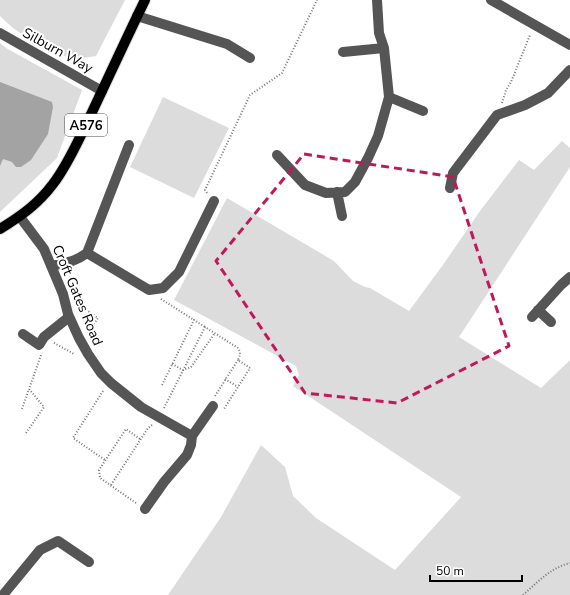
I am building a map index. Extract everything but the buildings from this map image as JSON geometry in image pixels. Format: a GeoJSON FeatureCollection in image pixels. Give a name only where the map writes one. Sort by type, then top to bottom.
{"type":"FeatureCollection","features":[{"type":"Feature","properties":{"kind":"main road","name":"A576"},"geometry":{"type":"LineString","coordinates":[[0,229],[20,217],[30,208],[53,184],[62,171],[145,0]]}},
{"type":"Feature","properties":{"kind":"street"},"geometry":{"type":"LineString","coordinates":[[277,155],[305,185],[326,193],[345,192],[355,182],[378,136],[389,98],[384,48],[379,33],[377,0]]}},
{"type":"Feature","properties":{"kind":"street"},"geometry":{"type":"LineString","coordinates":[[495,1],[570,45]]}},
{"type":"Feature","properties":{"kind":"street"},"geometry":{"type":"LineString","coordinates":[[137,16],[227,44],[250,58]]}},
{"type":"Feature","properties":{"kind":"street","name":"Silburn Way"},"geometry":{"type":"LineString","coordinates":[[0,33],[102,91]]}},
{"type":"Feature","properties":{"kind":"street"},"geometry":{"type":"LineString","coordinates":[[343,52],[384,48]]}},
{"type":"Feature","properties":{"kind":"street"},"geometry":{"type":"LineString","coordinates":[[450,188],[453,173],[497,115],[525,105],[548,93],[570,70]]}},
{"type":"Feature","properties":{"kind":"street"},"geometry":{"type":"LineString","coordinates":[[389,98],[423,112]]}},
{"type":"Feature","properties":{"kind":"street"},"geometry":{"type":"LineString","coordinates":[[51,266],[72,262],[82,257],[87,252],[129,145]]}},
{"type":"Feature","properties":{"kind":"street"},"geometry":{"type":"LineString","coordinates":[[337,192],[342,216]]}},
{"type":"Feature","properties":{"kind":"street"},"geometry":{"type":"LineString","coordinates":[[87,252],[149,290],[163,288],[179,272],[214,201]]}},
{"type":"Feature","properties":{"kind":"street","name":"Croft Gates Road"},"geometry":{"type":"LineString","coordinates":[[20,217],[44,249],[63,294],[69,317],[78,338],[101,373],[111,383],[158,421],[192,436]]}},
{"type":"Feature","properties":{"kind":"street"},"geometry":{"type":"LineString","coordinates":[[551,322],[535,314],[570,277]]}},
{"type":"Feature","properties":{"kind":"street"},"geometry":{"type":"LineString","coordinates":[[23,334],[39,345],[44,337],[69,317]]}},
{"type":"Feature","properties":{"kind":"street"},"geometry":{"type":"LineString","coordinates":[[145,509],[164,482],[188,455],[192,436],[213,406]]}},
{"type":"Feature","properties":{"kind":"street"},"geometry":{"type":"LineString","coordinates":[[4,595],[40,550],[58,541],[89,562]]}},
{"type":"Feature","properties":{"kind":"path"},"geometry":{"type":"LineString","coordinates":[[214,201],[205,190],[250,95],[282,73],[317,0]]}},
{"type":"Feature","properties":{"kind":"path"},"geometry":{"type":"LineString","coordinates":[[503,113],[501,105],[502,98],[511,82],[534,24]]}},
{"type":"Feature","properties":{"kind":"path"},"geometry":{"type":"LineString","coordinates":[[149,290],[240,350],[238,360],[210,404],[222,412],[250,368],[238,360]]}},
{"type":"Feature","properties":{"kind":"path"},"geometry":{"type":"LineString","coordinates":[[76,302],[98,318],[85,336]]}},
{"type":"Feature","properties":{"kind":"path"},"geometry":{"type":"LineString","coordinates":[[162,384],[194,320]]}},
{"type":"Feature","properties":{"kind":"path"},"geometry":{"type":"LineString","coordinates":[[111,485],[148,428],[158,421],[205,327]]}},
{"type":"Feature","properties":{"kind":"path"},"geometry":{"type":"LineString","coordinates":[[172,364],[183,370],[191,367],[215,333]]}},
{"type":"Feature","properties":{"kind":"path"},"geometry":{"type":"LineString","coordinates":[[50,340],[74,354]]}},
{"type":"Feature","properties":{"kind":"path"},"geometry":{"type":"LineString","coordinates":[[22,409],[43,349]]}},
{"type":"Feature","properties":{"kind":"path"},"geometry":{"type":"LineString","coordinates":[[225,379],[238,387]]}},
{"type":"Feature","properties":{"kind":"path"},"geometry":{"type":"LineString","coordinates":[[105,460],[73,438],[106,387]]}},
{"type":"Feature","properties":{"kind":"path"},"geometry":{"type":"LineString","coordinates":[[26,433],[44,407],[29,389]]}},
{"type":"Feature","properties":{"kind":"path"},"geometry":{"type":"LineString","coordinates":[[140,439],[126,429],[99,470],[100,478],[145,509]]}},
{"type":"Feature","properties":{"kind":"path"},"geometry":{"type":"LineString","coordinates":[[523,595],[548,573],[556,568],[570,563]]}},
{"type":"Feature","properties":{"kind":"highlighted area"},"geometry":{"type":"Polygon","coordinates":[[[304,154],[453,177],[509,346],[397,403],[305,393],[216,261],[304,154]]]}},
{"type":"Feature","properties":{"kind":"shaded area"},"geometry":{"type":"Polygon","coordinates":[[[0,0],[125,0],[96,56],[70,58],[41,46],[6,22],[0,16],[0,0]]]}},
{"type":"Feature","properties":{"kind":"shaded area"},"geometry":{"type":"Polygon","coordinates":[[[0,43],[6,48],[82,90],[57,158],[0,212],[0,43]]]}},
{"type":"Feature","properties":{"kind":"shaded area"},"geometry":{"type":"Polygon","coordinates":[[[0,82],[52,102],[53,107],[48,134],[31,160],[21,167],[16,167],[12,162],[3,159],[0,166],[0,82]]]}},
{"type":"Feature","properties":{"kind":"shaded area"},"geometry":{"type":"Polygon","coordinates":[[[163,97],[229,128],[194,198],[130,167],[163,97]]]}},
{"type":"Feature","properties":{"kind":"shaded area"},"geometry":{"type":"Polygon","coordinates":[[[562,141],[570,148],[570,167],[459,337],[541,388],[570,360],[570,595],[168,595],[221,517],[261,445],[285,467],[293,496],[316,518],[395,570],[461,497],[293,386],[299,375],[296,366],[174,300],[227,198],[334,261],[353,281],[370,288],[409,311],[480,211],[519,160],[534,170],[562,141]]]}}]}
